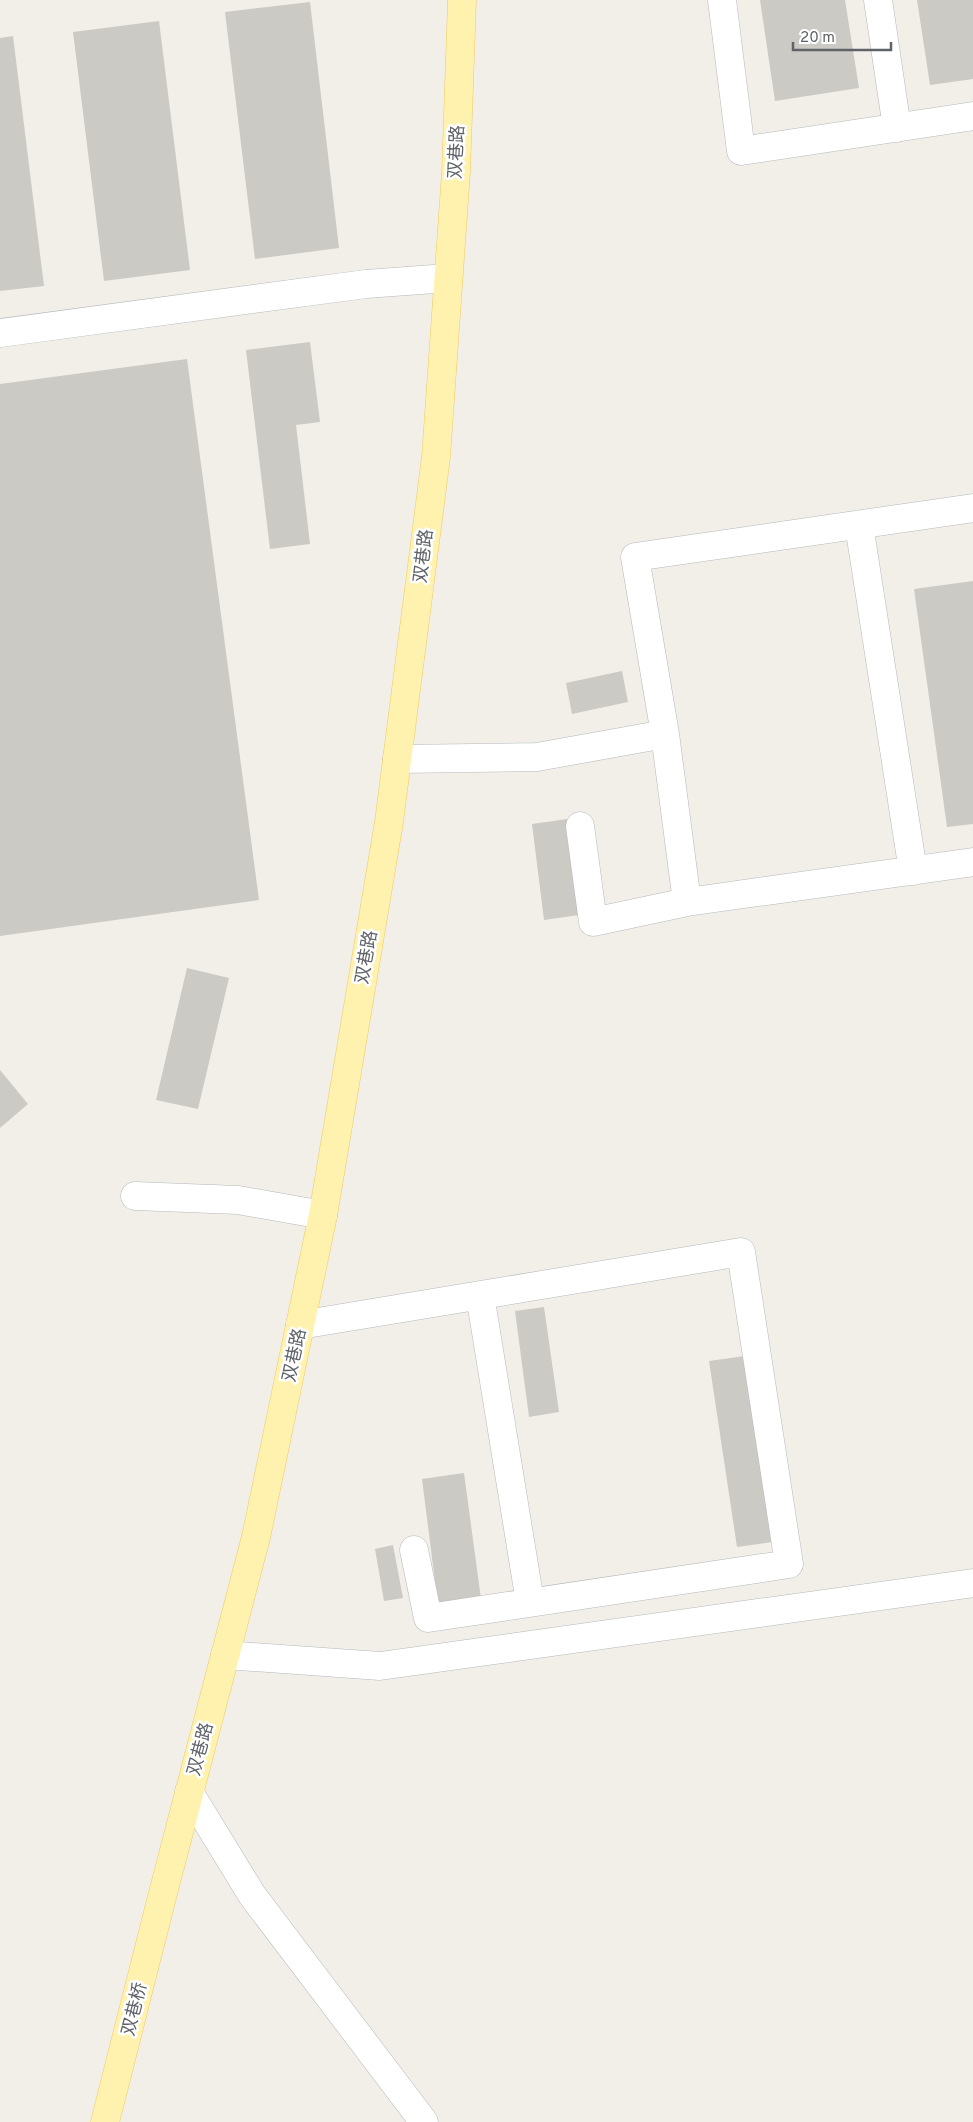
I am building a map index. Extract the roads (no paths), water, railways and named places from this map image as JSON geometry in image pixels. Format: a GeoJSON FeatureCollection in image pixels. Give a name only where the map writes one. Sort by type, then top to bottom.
{"type":"FeatureCollection","features":[{"type":"Feature","properties":{"kind":"main road","name":"双巷路"},"geometry":{"type":"LineString","coordinates":[[162,1896],[256,1536],[323,1215],[390,822],[436,457],[456,172],[462,0]]}},
{"type":"Feature","properties":{"kind":"main road","name":"双巷桥"},"geometry":{"type":"LineString","coordinates":[[106,2122],[162,1896]]}},
{"type":"Feature","properties":{"kind":"street"},"geometry":{"type":"LineString","coordinates":[[722,0],[741,151],[973,116]]}},
{"type":"Feature","properties":{"kind":"street"},"geometry":{"type":"LineString","coordinates":[[878,0],[897,128]]}},
{"type":"Feature","properties":{"kind":"street"},"geometry":{"type":"LineString","coordinates":[[0,333],[366,284],[448,278]]}},
{"type":"Feature","properties":{"kind":"street"},"geometry":{"type":"LineString","coordinates":[[687,902],[665,734],[635,557],[973,508]]}},
{"type":"Feature","properties":{"kind":"street"},"geometry":{"type":"LineString","coordinates":[[859,525],[914,871]]}},
{"type":"Feature","properties":{"kind":"street"},"geometry":{"type":"LineString","coordinates":[[397,759],[537,757],[665,734]]}},
{"type":"Feature","properties":{"kind":"street"},"geometry":{"type":"LineString","coordinates":[[580,826],[593,922],[687,902],[973,862]]}},
{"type":"Feature","properties":{"kind":"street"},"geometry":{"type":"LineString","coordinates":[[135,1196],[238,1200],[323,1215]]}},
{"type":"Feature","properties":{"kind":"street"},"geometry":{"type":"LineString","coordinates":[[300,1325],[741,1252],[789,1564],[428,1618],[414,1550]]}},
{"type":"Feature","properties":{"kind":"street"},"geometry":{"type":"LineString","coordinates":[[480,1295],[530,1602]]}},
{"type":"Feature","properties":{"kind":"street"},"geometry":{"type":"LineString","coordinates":[[225,1656],[380,1666],[973,1583]]}},
{"type":"Feature","properties":{"kind":"street"},"geometry":{"type":"LineString","coordinates":[[189,1792],[252,1895],[424,2122]]}}]}
